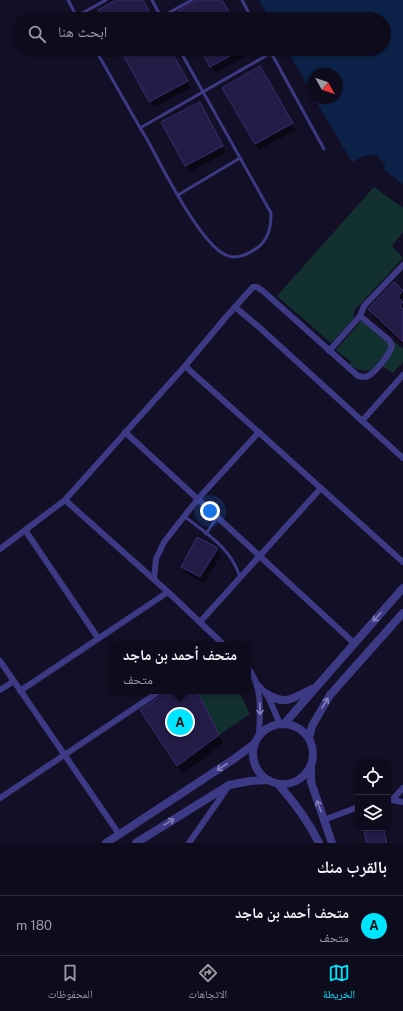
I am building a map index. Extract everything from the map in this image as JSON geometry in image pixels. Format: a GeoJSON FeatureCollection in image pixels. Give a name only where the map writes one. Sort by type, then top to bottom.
{"type":"FeatureCollection","features":[{"type":"Feature","properties":{"kind":"street"},"geometry":{"type":"LineString","coordinates":[[329,351],[360,316],[364,306],[403,265]]}},
{"type":"Feature","properties":{"kind":"street"},"geometry":{"type":"LineString","coordinates":[[0,549],[65,500],[185,366],[253,287],[257,287],[263,291],[329,351],[358,376],[363,378],[369,376],[390,352],[392,346],[389,340],[360,316]]}},
{"type":"Feature","properties":{"kind":"street"},"geometry":{"type":"LineString","coordinates":[[235,307],[403,458]]}},
{"type":"Feature","properties":{"kind":"street"},"geometry":{"type":"LineString","coordinates":[[185,366],[403,562]]}},
{"type":"Feature","properties":{"kind":"street"},"geometry":{"type":"LineString","coordinates":[[362,421],[403,375]]}},
{"type":"Feature","properties":{"kind":"street"},"geometry":{"type":"LineString","coordinates":[[125,432],[197,500],[354,643]]}},
{"type":"Feature","properties":{"kind":"street"},"geometry":{"type":"LineString","coordinates":[[154,579],[156,559],[164,542],[197,500],[259,432]]}},
{"type":"Feature","properties":{"kind":"street"},"geometry":{"type":"LineString","coordinates":[[200,622],[321,488]]}},
{"type":"Feature","properties":{"kind":"street"},"geometry":{"type":"LineString","coordinates":[[65,500],[154,579],[221,642]]}},
{"type":"Feature","properties":{"kind":"street"},"geometry":{"type":"LineString","coordinates":[[25,530],[98,638]]}},
{"type":"Feature","properties":{"kind":"street"},"geometry":{"type":"LineString","coordinates":[[282,724],[403,588]]}},
{"type":"Feature","properties":{"kind":"street"},"geometry":{"type":"LineString","coordinates":[[20,691],[168,592]]}},
{"type":"Feature","properties":{"kind":"street"},"geometry":{"type":"LineString","coordinates":[[309,738],[312,726],[330,694],[403,613]]}},
{"type":"Feature","properties":{"kind":"street"},"geometry":{"type":"LineString","coordinates":[[0,661],[119,834]]}},
{"type":"Feature","properties":{"kind":"street"},"geometry":{"type":"LineString","coordinates":[[251,672],[257,684],[260,705],[259,735]]}},
{"type":"Feature","properties":{"kind":"street"},"geometry":{"type":"LineString","coordinates":[[0,690],[14,681]]}},
{"type":"Feature","properties":{"kind":"street"},"geometry":{"type":"LineString","coordinates":[[257,684],[267,694],[282,701],[293,698],[315,688]]}},
{"type":"Feature","properties":{"kind":"street"},"geometry":{"type":"LineString","coordinates":[[0,798],[156,694]]}},
{"type":"Feature","properties":{"kind":"street"},"geometry":{"type":"LineString","coordinates":[[267,694],[282,724]]}},
{"type":"Feature","properties":{"kind":"street"},"geometry":{"type":"LineString","coordinates":[[311,766],[305,774],[297,780],[278,784],[268,780],[260,774],[255,765],[253,755],[254,744],[259,735],[265,729],[273,725],[282,724],[297,727],[309,738],[313,756],[311,766],[311,782],[332,843]]}},
{"type":"Feature","properties":{"kind":"street"},"geometry":{"type":"LineString","coordinates":[[106,843],[228,763],[254,744]]}},
{"type":"Feature","properties":{"kind":"street"},"geometry":{"type":"LineString","coordinates":[[136,843],[228,785],[250,781],[268,780]]}},
{"type":"Feature","properties":{"kind":"street"},"geometry":{"type":"LineString","coordinates":[[278,784],[300,810],[319,843]]}},
{"type":"Feature","properties":{"kind":"street"},"geometry":{"type":"LineString","coordinates":[[189,843],[228,785]]}},
{"type":"Feature","properties":{"kind":"street"},"geometry":{"type":"LineString","coordinates":[[391,799],[403,788]]}},
{"type":"Feature","properties":{"kind":"street"},"geometry":{"type":"LineString","coordinates":[[391,800],[403,802]]}},
{"type":"Feature","properties":{"kind":"street"},"geometry":{"type":"LineString","coordinates":[[324,820],[355,808]]}},
{"type":"Feature","properties":{"kind":"lane"},"geometry":{"type":"LineString","coordinates":[[68,0],[75,12]]}},
{"type":"Feature","properties":{"kind":"lane"},"geometry":{"type":"LineString","coordinates":[[87,12],[106,0]]}},
{"type":"Feature","properties":{"kind":"lane"},"geometry":{"type":"LineString","coordinates":[[152,0],[159,12]]}},
{"type":"Feature","properties":{"kind":"lane"},"geometry":{"type":"LineString","coordinates":[[172,12],[192,0]]}},
{"type":"Feature","properties":{"kind":"lane"},"geometry":{"type":"LineString","coordinates":[[242,0],[248,12]]}},
{"type":"Feature","properties":{"kind":"lane"},"geometry":{"type":"LineString","coordinates":[[99,56],[184,206],[217,249],[226,256],[242,256],[257,248],[268,235],[271,225],[271,213],[183,56]]}},
{"type":"Feature","properties":{"kind":"lane"},"geometry":{"type":"LineString","coordinates":[[140,128],[267,56]]}},
{"type":"Feature","properties":{"kind":"lane"},"geometry":{"type":"LineString","coordinates":[[272,56],[324,149]]}},
{"type":"Feature","properties":{"kind":"lane"},"geometry":{"type":"LineString","coordinates":[[178,195],[240,158]]}},
{"type":"Feature","properties":{"kind":"lane"},"geometry":{"type":"LineString","coordinates":[[184,516],[221,545],[235,564],[240,577]]}},
{"type":"Feature","properties":{"kind":"lane"},"geometry":{"type":"LineString","coordinates":[[206,534],[217,518]]}},
{"type":"Feature","properties":{"kind":"green space"},"geometry":{"type":"Polygon","coordinates":[[[374,187],[403,208],[403,232],[392,246],[403,258],[354,311],[354,318],[331,343],[277,296],[374,187]]]}},
{"type":"Feature","properties":{"kind":"green space"},"geometry":{"type":"Polygon","coordinates":[[[361,321],[386,335],[403,349],[403,362],[393,373],[378,364],[370,371],[360,370],[349,365],[351,362],[336,350],[361,321]]]}},
{"type":"Feature","properties":{"kind":"green space"},"geometry":{"type":"Polygon","coordinates":[[[198,694],[240,694],[250,714],[219,735],[198,694]]]}},
{"type":"Feature","properties":{"kind":"water"},"geometry":{"type":"Polygon","coordinates":[[[259,0],[403,0],[403,184],[384,170],[385,164],[375,154],[362,157],[352,162],[318,104],[343,104],[343,68],[307,68],[307,85],[291,56],[391,56],[391,12],[266,12],[259,0]]]}},
{"type":"Feature","properties":{"kind":"building"},"geometry":{"type":"Polygon","coordinates":[[[116,0],[143,0],[149,12],[99,12],[98,10],[116,0]]]}},
{"type":"Feature","properties":{"kind":"building"},"geometry":{"type":"Polygon","coordinates":[[[197,0],[222,0],[229,12],[178,12],[197,0]]]}},
{"type":"Feature","properties":{"kind":"building"},"geometry":{"type":"Polygon","coordinates":[[[124,56],[174,56],[188,81],[149,102],[124,56]]]}},
{"type":"Feature","properties":{"kind":"building"},"geometry":{"type":"Polygon","coordinates":[[[204,56],[230,56],[210,67],[204,56]]]}},
{"type":"Feature","properties":{"kind":"building"},"geometry":{"type":"Polygon","coordinates":[[[260,66],[293,123],[255,144],[222,88],[260,66]]]}},
{"type":"Feature","properties":{"kind":"building"},"geometry":{"type":"Polygon","coordinates":[[[200,102],[223,146],[185,166],[161,122],[200,102]]]}},
{"type":"Feature","properties":{"kind":"building"},"geometry":{"type":"Polygon","coordinates":[[[394,282],[403,290],[398,297],[403,302],[400,306],[403,309],[403,342],[368,309],[394,282]]]}},
{"type":"Feature","properties":{"kind":"building"},"geometry":{"type":"Polygon","coordinates":[[[197,537],[218,548],[200,577],[181,567],[197,537]]]}},
{"type":"Feature","properties":{"kind":"building"},"geometry":{"type":"Polygon","coordinates":[[[198,694],[219,735],[177,766],[140,710],[162,695],[198,694]]]}},
{"type":"Feature","properties":{"kind":"building"},"geometry":{"type":"Polygon","coordinates":[[[364,831],[385,831],[387,843],[367,843],[364,831]]]}},
{"type":"Feature","properties":{"kind":"place","name":"متحف أحمد بن ماجد"},"geometry":{"type":"Point","coordinates":[180,722]}}]}
